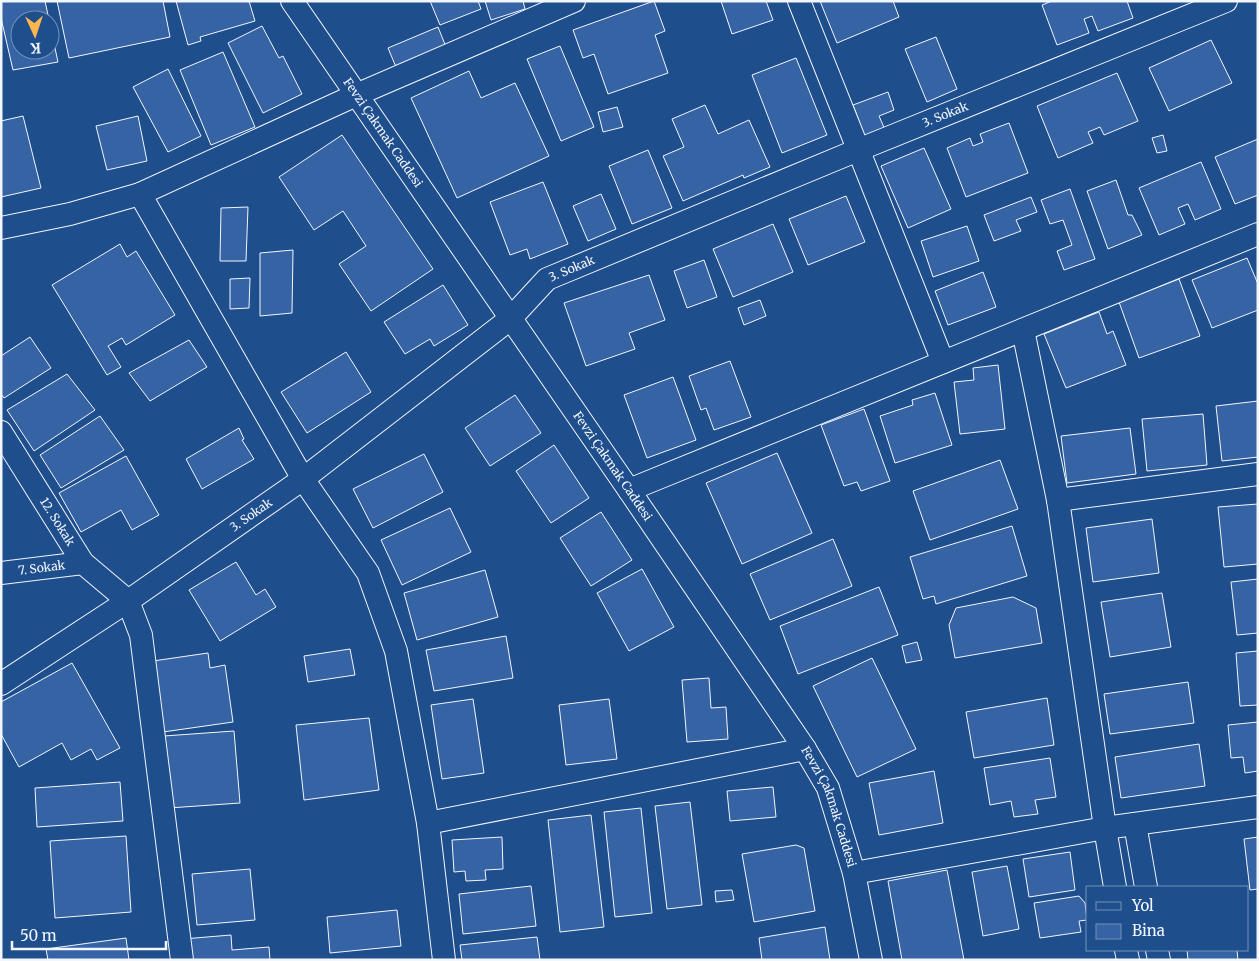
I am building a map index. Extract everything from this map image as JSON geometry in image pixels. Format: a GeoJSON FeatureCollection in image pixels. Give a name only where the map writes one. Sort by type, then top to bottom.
{"type":"FeatureCollection","features":[{"type":"Feature","properties":{"kind":"street","name":"Fevzi Çakmak Caddesi"},"geometry":{"type":"LineString","coordinates":[[292,1],[805,749],[828,788],[854,873],[871,960]]}},
{"type":"Feature","properties":{"kind":"street"},"geometry":{"type":"LineString","coordinates":[[1,228],[70,214],[140,194],[356,95],[574,1]]}},
{"type":"Feature","properties":{"kind":"street"},"geometry":{"type":"LineString","coordinates":[[799,1],[943,362]]}},
{"type":"Feature","properties":{"kind":"street","name":"3. Sokak"},"geometry":{"type":"LineString","coordinates":[[1,684],[128,601],[303,479],[510,319],[546,279],[1226,1]]}},
{"type":"Feature","properties":{"kind":"street"},"geometry":{"type":"LineString","coordinates":[[140,194],[303,479],[368,573],[396,651],[428,823],[444,960]]}},
{"type":"Feature","properties":{"kind":"street"},"geometry":{"type":"LineString","coordinates":[[629,490],[1258,234]]}},
{"type":"Feature","properties":{"kind":"street"},"geometry":{"type":"LineString","coordinates":[[1023,330],[1058,500],[1115,886]]}},
{"type":"Feature","properties":{"kind":"street","name":"12. Sokak"},"geometry":{"type":"LineString","coordinates":[[1,432],[83,563],[128,601]]}},
{"type":"Feature","properties":{"kind":"street"},"geometry":{"type":"LineString","coordinates":[[1058,500],[1258,474]]}},
{"type":"Feature","properties":{"kind":"street","name":"7. Sokak"},"geometry":{"type":"LineString","coordinates":[[1,573],[83,563]]}},
{"type":"Feature","properties":{"kind":"street"},"geometry":{"type":"LineString","coordinates":[[128,601],[141,635],[182,960]]}},
{"type":"Feature","properties":{"kind":"street"},"geometry":{"type":"LineString","coordinates":[[428,823],[805,749]]}},
{"type":"Feature","properties":{"kind":"street"},"geometry":{"type":"LineString","coordinates":[[854,873],[1105,828],[1258,806]]}},
{"type":"Feature","properties":{"kind":"street"},"geometry":{"type":"LineString","coordinates":[[1135,824],[1146,886]]}},
{"type":"Feature","properties":{"kind":"building"},"geometry":{"type":"Polygon","coordinates":[[[1,1],[45,1],[47,10],[10,10],[10,57],[1,18],[1,1]]]}},
{"type":"Feature","properties":{"kind":"building"},"geometry":{"type":"Polygon","coordinates":[[[57,1],[163,1],[170,37],[69,58],[57,1]]]}},
{"type":"Feature","properties":{"kind":"building"},"geometry":{"type":"Polygon","coordinates":[[[176,1],[249,1],[255,21],[200,37],[201,41],[188,45],[176,1]]]}},
{"type":"Feature","properties":{"kind":"building"},"geometry":{"type":"Polygon","coordinates":[[[430,1],[478,1],[481,9],[440,25],[430,1]]]}},
{"type":"Feature","properties":{"kind":"building"},"geometry":{"type":"Polygon","coordinates":[[[485,1],[523,1],[525,9],[491,20],[485,1]]]}},
{"type":"Feature","properties":{"kind":"building"},"geometry":{"type":"Polygon","coordinates":[[[654,1],[665,31],[655,35],[668,73],[608,94],[594,54],[583,58],[573,30],[654,1]]]}},
{"type":"Feature","properties":{"kind":"building"},"geometry":{"type":"Polygon","coordinates":[[[721,1],[766,1],[773,20],[732,34],[721,1]]]}},
{"type":"Feature","properties":{"kind":"building"},"geometry":{"type":"Polygon","coordinates":[[[820,1],[893,1],[899,17],[837,43],[820,1]]]}},
{"type":"Feature","properties":{"kind":"building"},"geometry":{"type":"Polygon","coordinates":[[[1052,1],[1127,1],[1133,18],[1098,31],[1092,16],[1084,19],[1089,33],[1057,45],[1042,5],[1052,1]]]}},
{"type":"Feature","properties":{"kind":"building"},"geometry":{"type":"Polygon","coordinates":[[[262,26],[279,58],[283,56],[302,94],[263,113],[228,43],[262,26]]]}},
{"type":"Feature","properties":{"kind":"building"},"geometry":{"type":"Polygon","coordinates":[[[438,27],[446,47],[396,67],[388,48],[438,27]]]}},
{"type":"Feature","properties":{"kind":"building"},"geometry":{"type":"Polygon","coordinates":[[[936,37],[957,89],[927,102],[905,49],[936,37]]]}},
{"type":"Feature","properties":{"kind":"building"},"geometry":{"type":"Polygon","coordinates":[[[1211,40],[1232,83],[1169,111],[1149,68],[1211,40]]]}},
{"type":"Feature","properties":{"kind":"building"},"geometry":{"type":"Polygon","coordinates":[[[560,46],[594,127],[561,141],[527,59],[560,46]]]}},
{"type":"Feature","properties":{"kind":"building"},"geometry":{"type":"Polygon","coordinates":[[[223,52],[255,127],[211,145],[180,70],[223,52]]]}},
{"type":"Feature","properties":{"kind":"building"},"geometry":{"type":"Polygon","coordinates":[[[796,58],[827,135],[782,153],[752,75],[796,58]]]}},
{"type":"Feature","properties":{"kind":"building"},"geometry":{"type":"Polygon","coordinates":[[[11,60],[58,60],[58,62],[13,70],[11,60]]]}},
{"type":"Feature","properties":{"kind":"building"},"geometry":{"type":"Polygon","coordinates":[[[168,69],[201,136],[168,152],[133,87],[168,69]]]}},
{"type":"Feature","properties":{"kind":"building"},"geometry":{"type":"Polygon","coordinates":[[[469,71],[481,98],[515,83],[549,156],[457,198],[411,98],[469,71]]]}},
{"type":"Feature","properties":{"kind":"building"},"geometry":{"type":"Polygon","coordinates":[[[1117,73],[1138,121],[1104,135],[1100,127],[1088,132],[1093,143],[1058,158],[1037,106],[1117,73]]]}},
{"type":"Feature","properties":{"kind":"building"},"geometry":{"type":"Polygon","coordinates":[[[888,92],[894,110],[879,116],[886,132],[866,140],[853,105],[888,92]]]}},
{"type":"Feature","properties":{"kind":"building"},"geometry":{"type":"Polygon","coordinates":[[[705,105],[718,134],[749,120],[770,167],[744,178],[743,175],[683,201],[663,156],[684,147],[672,119],[705,105]]]}},
{"type":"Feature","properties":{"kind":"building"},"geometry":{"type":"Polygon","coordinates":[[[617,107],[623,127],[603,132],[598,112],[617,107]]]}},
{"type":"Feature","properties":{"kind":"building"},"geometry":{"type":"Polygon","coordinates":[[[23,116],[41,188],[1,197],[1,121],[23,116]]]}},
{"type":"Feature","properties":{"kind":"building"},"geometry":{"type":"Polygon","coordinates":[[[138,116],[147,161],[107,170],[96,126],[138,116]]]}},
{"type":"Feature","properties":{"kind":"building"},"geometry":{"type":"Polygon","coordinates":[[[1009,123],[1028,173],[966,197],[947,148],[970,138],[973,146],[983,142],[980,134],[1009,123]]]}},
{"type":"Feature","properties":{"kind":"building"},"geometry":{"type":"Polygon","coordinates":[[[342,135],[433,269],[371,311],[339,264],[366,246],[343,211],[314,230],[279,177],[342,135]]]}},
{"type":"Feature","properties":{"kind":"building"},"geometry":{"type":"Polygon","coordinates":[[[1163,135],[1167,151],[1157,153],[1152,138],[1163,135]]]}},
{"type":"Feature","properties":{"kind":"building"},"geometry":{"type":"Polygon","coordinates":[[[1258,139],[1258,195],[1235,204],[1215,157],[1258,139]]]}},
{"type":"Feature","properties":{"kind":"building"},"geometry":{"type":"Polygon","coordinates":[[[924,148],[951,209],[908,228],[881,166],[924,148]]]}},
{"type":"Feature","properties":{"kind":"building"},"geometry":{"type":"Polygon","coordinates":[[[648,150],[672,208],[632,224],[609,166],[648,150]]]}},
{"type":"Feature","properties":{"kind":"building"},"geometry":{"type":"Polygon","coordinates":[[[1201,162],[1221,209],[1195,220],[1188,204],[1178,208],[1185,224],[1159,235],[1139,188],[1201,162]]]}},
{"type":"Feature","properties":{"kind":"building"},"geometry":{"type":"Polygon","coordinates":[[[1116,180],[1128,215],[1132,215],[1142,235],[1108,249],[1087,191],[1116,180]]]}},
{"type":"Feature","properties":{"kind":"building"},"geometry":{"type":"Polygon","coordinates":[[[543,182],[568,244],[530,259],[527,249],[510,255],[490,202],[543,182]]]}},
{"type":"Feature","properties":{"kind":"building"},"geometry":{"type":"Polygon","coordinates":[[[1070,189],[1095,259],[1064,270],[1057,251],[1072,245],[1063,220],[1050,224],[1041,200],[1070,189]]]}},
{"type":"Feature","properties":{"kind":"building"},"geometry":{"type":"Polygon","coordinates":[[[601,194],[616,229],[588,241],[573,206],[601,194]]]}},
{"type":"Feature","properties":{"kind":"building"},"geometry":{"type":"Polygon","coordinates":[[[846,196],[865,242],[808,265],[789,219],[846,196]]]}},
{"type":"Feature","properties":{"kind":"building"},"geometry":{"type":"Polygon","coordinates":[[[1031,197],[1037,212],[1016,220],[1021,231],[994,241],[984,215],[1031,197]]]}},
{"type":"Feature","properties":{"kind":"building"},"geometry":{"type":"Polygon","coordinates":[[[248,207],[246,261],[220,261],[221,208],[248,207]]]}},
{"type":"Feature","properties":{"kind":"building"},"geometry":{"type":"Polygon","coordinates":[[[773,224],[793,272],[733,297],[713,249],[773,224]]]}},
{"type":"Feature","properties":{"kind":"building"},"geometry":{"type":"Polygon","coordinates":[[[967,226],[979,261],[933,277],[921,241],[967,226]]]}},
{"type":"Feature","properties":{"kind":"building"},"geometry":{"type":"Polygon","coordinates":[[[120,244],[127,257],[136,251],[175,315],[126,345],[122,338],[108,346],[121,367],[107,375],[52,285],[120,244]]]}},
{"type":"Feature","properties":{"kind":"building"},"geometry":{"type":"Polygon","coordinates":[[[293,250],[292,313],[260,316],[260,253],[293,250]]]}},
{"type":"Feature","properties":{"kind":"building"},"geometry":{"type":"Polygon","coordinates":[[[1247,258],[1258,284],[1258,310],[1212,328],[1192,280],[1247,258]]]}},
{"type":"Feature","properties":{"kind":"building"},"geometry":{"type":"Polygon","coordinates":[[[704,260],[717,297],[687,308],[674,271],[704,260]]]}},
{"type":"Feature","properties":{"kind":"building"},"geometry":{"type":"Polygon","coordinates":[[[983,272],[996,307],[948,325],[935,291],[983,272]]]}},
{"type":"Feature","properties":{"kind":"building"},"geometry":{"type":"Polygon","coordinates":[[[649,275],[665,320],[629,333],[635,349],[586,366],[564,303],[649,275]]]}},
{"type":"Feature","properties":{"kind":"building"},"geometry":{"type":"Polygon","coordinates":[[[250,278],[249,308],[230,309],[230,279],[250,278]]]}},
{"type":"Feature","properties":{"kind":"building"},"geometry":{"type":"Polygon","coordinates":[[[1179,279],[1200,336],[1139,358],[1119,302],[1179,279]]]}},
{"type":"Feature","properties":{"kind":"building"},"geometry":{"type":"Polygon","coordinates":[[[443,285],[468,325],[434,346],[430,339],[405,354],[384,322],[443,285]]]}},
{"type":"Feature","properties":{"kind":"building"},"geometry":{"type":"Polygon","coordinates":[[[760,300],[766,316],[744,325],[738,308],[760,300]]]}},
{"type":"Feature","properties":{"kind":"building"},"geometry":{"type":"Polygon","coordinates":[[[1099,312],[1107,334],[1113,331],[1126,365],[1066,388],[1044,334],[1099,312]]]}},
{"type":"Feature","properties":{"kind":"building"},"geometry":{"type":"Polygon","coordinates":[[[30,337],[51,368],[4,398],[1,394],[1,356],[30,337]]]}},
{"type":"Feature","properties":{"kind":"building"},"geometry":{"type":"Polygon","coordinates":[[[189,340],[207,367],[150,401],[129,373],[189,340]]]}},
{"type":"Feature","properties":{"kind":"building"},"geometry":{"type":"Polygon","coordinates":[[[346,352],[371,392],[307,433],[281,392],[346,352]]]}},
{"type":"Feature","properties":{"kind":"building"},"geometry":{"type":"Polygon","coordinates":[[[730,361],[751,417],[714,430],[706,408],[701,410],[689,376],[730,361]]]}},
{"type":"Feature","properties":{"kind":"building"},"geometry":{"type":"Polygon","coordinates":[[[998,365],[1005,429],[960,434],[954,382],[974,380],[973,368],[998,365]]]}},
{"type":"Feature","properties":{"kind":"building"},"geometry":{"type":"Polygon","coordinates":[[[67,374],[95,410],[34,451],[7,410],[67,374]]]}},
{"type":"Feature","properties":{"kind":"building"},"geometry":{"type":"Polygon","coordinates":[[[673,377],[696,440],[647,458],[624,395],[673,377]]]}},
{"type":"Feature","properties":{"kind":"building"},"geometry":{"type":"Polygon","coordinates":[[[935,393],[952,445],[895,463],[880,416],[913,405],[912,400],[935,393]]]}},
{"type":"Feature","properties":{"kind":"building"},"geometry":{"type":"Polygon","coordinates":[[[515,395],[541,433],[490,466],[465,428],[515,395]]]}},
{"type":"Feature","properties":{"kind":"building"},"geometry":{"type":"Polygon","coordinates":[[[1258,401],[1258,457],[1222,461],[1216,406],[1258,401]]]}},
{"type":"Feature","properties":{"kind":"building"},"geometry":{"type":"Polygon","coordinates":[[[864,409],[890,481],[861,491],[857,482],[844,486],[821,425],[864,409]]]}},
{"type":"Feature","properties":{"kind":"building"},"geometry":{"type":"Polygon","coordinates":[[[1203,414],[1207,465],[1147,471],[1142,419],[1203,414]]]}},
{"type":"Feature","properties":{"kind":"building"},"geometry":{"type":"Polygon","coordinates":[[[100,416],[124,450],[61,488],[40,455],[100,416]]]}},
{"type":"Feature","properties":{"kind":"building"},"geometry":{"type":"Polygon","coordinates":[[[239,428],[244,439],[242,440],[254,459],[202,489],[186,459],[239,428]]]}},
{"type":"Feature","properties":{"kind":"building"},"geometry":{"type":"Polygon","coordinates":[[[1130,428],[1136,474],[1067,483],[1061,436],[1130,428]]]}},
{"type":"Feature","properties":{"kind":"building"},"geometry":{"type":"Polygon","coordinates":[[[554,445],[589,498],[551,523],[516,471],[554,445]]]}},
{"type":"Feature","properties":{"kind":"building"},"geometry":{"type":"Polygon","coordinates":[[[777,453],[812,533],[742,564],[706,483],[777,453]]]}},
{"type":"Feature","properties":{"kind":"building"},"geometry":{"type":"Polygon","coordinates":[[[424,454],[443,492],[373,528],[353,489],[424,454]]]}},
{"type":"Feature","properties":{"kind":"building"},"geometry":{"type":"Polygon","coordinates":[[[126,456],[159,515],[132,530],[121,510],[81,532],[59,493],[126,456]]]}},
{"type":"Feature","properties":{"kind":"building"},"geometry":{"type":"Polygon","coordinates":[[[1000,460],[1018,509],[930,540],[913,491],[1000,460]]]}},
{"type":"Feature","properties":{"kind":"building"},"geometry":{"type":"Polygon","coordinates":[[[1258,504],[1258,564],[1224,567],[1218,507],[1258,504]]]}},
{"type":"Feature","properties":{"kind":"building"},"geometry":{"type":"Polygon","coordinates":[[[450,508],[471,552],[402,585],[381,540],[450,508]]]}},
{"type":"Feature","properties":{"kind":"building"},"geometry":{"type":"Polygon","coordinates":[[[601,512],[632,560],[591,586],[560,538],[601,512]]]}},
{"type":"Feature","properties":{"kind":"building"},"geometry":{"type":"Polygon","coordinates":[[[1152,519],[1159,573],[1093,582],[1086,528],[1152,519]]]}},
{"type":"Feature","properties":{"kind":"building"},"geometry":{"type":"Polygon","coordinates":[[[1012,526],[1027,576],[936,604],[934,596],[923,599],[910,557],[1012,526]]]}},
{"type":"Feature","properties":{"kind":"building"},"geometry":{"type":"Polygon","coordinates":[[[833,539],[852,586],[770,620],[750,574],[833,539]]]}},
{"type":"Feature","properties":{"kind":"building"},"geometry":{"type":"Polygon","coordinates":[[[236,562],[256,595],[265,589],[276,607],[220,641],[189,590],[236,562]]]}},
{"type":"Feature","properties":{"kind":"building"},"geometry":{"type":"Polygon","coordinates":[[[642,569],[674,627],[629,651],[597,593],[642,569]]]}},
{"type":"Feature","properties":{"kind":"building"},"geometry":{"type":"Polygon","coordinates":[[[485,570],[498,617],[417,640],[404,593],[485,570]]]}},
{"type":"Feature","properties":{"kind":"building"},"geometry":{"type":"Polygon","coordinates":[[[1258,579],[1258,633],[1237,635],[1231,582],[1258,579]]]}},
{"type":"Feature","properties":{"kind":"building"},"geometry":{"type":"Polygon","coordinates":[[[879,587],[898,635],[798,674],[780,626],[879,587]]]}},
{"type":"Feature","properties":{"kind":"building"},"geometry":{"type":"Polygon","coordinates":[[[1162,593],[1171,647],[1110,657],[1101,602],[1162,593]]]}},
{"type":"Feature","properties":{"kind":"building"},"geometry":{"type":"Polygon","coordinates":[[[1013,597],[1036,608],[1042,643],[955,658],[949,625],[956,608],[1013,597]]]}},
{"type":"Feature","properties":{"kind":"building"},"geometry":{"type":"Polygon","coordinates":[[[506,636],[513,678],[434,691],[426,650],[506,636]]]}},
{"type":"Feature","properties":{"kind":"building"},"geometry":{"type":"Polygon","coordinates":[[[917,642],[922,660],[906,663],[902,646],[917,642]]]}},
{"type":"Feature","properties":{"kind":"building"},"geometry":{"type":"Polygon","coordinates":[[[350,649],[355,675],[308,682],[304,656],[350,649]]]}},
{"type":"Feature","properties":{"kind":"building"},"geometry":{"type":"Polygon","coordinates":[[[1258,651],[1258,705],[1240,706],[1236,653],[1258,651]]]}},
{"type":"Feature","properties":{"kind":"building"},"geometry":{"type":"Polygon","coordinates":[[[208,653],[210,668],[225,665],[233,722],[163,732],[153,661],[208,653]]]}},
{"type":"Feature","properties":{"kind":"building"},"geometry":{"type":"Polygon","coordinates":[[[872,658],[916,749],[857,777],[813,686],[872,658]]]}},
{"type":"Feature","properties":{"kind":"building"},"geometry":{"type":"Polygon","coordinates":[[[72,663],[120,748],[97,760],[91,749],[71,760],[62,743],[19,767],[1,734],[1,702],[72,663]]]}},
{"type":"Feature","properties":{"kind":"building"},"geometry":{"type":"Polygon","coordinates":[[[709,678],[711,708],[726,707],[728,739],[687,742],[682,680],[709,678]]]}},
{"type":"Feature","properties":{"kind":"building"},"geometry":{"type":"Polygon","coordinates":[[[1188,682],[1194,723],[1110,734],[1104,694],[1188,682]]]}},
{"type":"Feature","properties":{"kind":"building"},"geometry":{"type":"Polygon","coordinates":[[[1047,698],[1054,745],[974,758],[966,712],[1047,698]]]}},
{"type":"Feature","properties":{"kind":"building"},"geometry":{"type":"Polygon","coordinates":[[[473,699],[484,773],[442,779],[431,705],[473,699]]]}},
{"type":"Feature","properties":{"kind":"building"},"geometry":{"type":"Polygon","coordinates":[[[609,699],[617,759],[566,765],[559,705],[609,699]]]}},
{"type":"Feature","properties":{"kind":"building"},"geometry":{"type":"Polygon","coordinates":[[[369,718],[379,790],[304,800],[296,725],[369,718]]]}},
{"type":"Feature","properties":{"kind":"building"},"geometry":{"type":"Polygon","coordinates":[[[1258,722],[1258,771],[1245,773],[1243,757],[1231,758],[1228,725],[1258,722]]]}},
{"type":"Feature","properties":{"kind":"building"},"geometry":{"type":"Polygon","coordinates":[[[234,731],[240,803],[169,808],[164,736],[234,731]]]}},
{"type":"Feature","properties":{"kind":"building"},"geometry":{"type":"Polygon","coordinates":[[[1199,744],[1205,786],[1121,798],[1115,757],[1199,744]]]}},
{"type":"Feature","properties":{"kind":"building"},"geometry":{"type":"Polygon","coordinates":[[[1050,758],[1056,797],[1035,800],[1038,814],[1014,817],[1011,801],[990,805],[984,768],[1050,758]]]}},
{"type":"Feature","properties":{"kind":"building"},"geometry":{"type":"Polygon","coordinates":[[[934,771],[943,823],[879,835],[869,783],[934,771]]]}},
{"type":"Feature","properties":{"kind":"building"},"geometry":{"type":"Polygon","coordinates":[[[120,782],[123,821],[37,827],[35,788],[120,782]]]}},
{"type":"Feature","properties":{"kind":"building"},"geometry":{"type":"Polygon","coordinates":[[[773,787],[776,817],[730,821],[727,791],[773,787]]]}},
{"type":"Feature","properties":{"kind":"building"},"geometry":{"type":"Polygon","coordinates":[[[690,802],[702,905],[667,909],[655,806],[690,802]]]}},
{"type":"Feature","properties":{"kind":"building"},"geometry":{"type":"Polygon","coordinates":[[[641,808],[652,913],[615,917],[604,812],[641,808]]]}},
{"type":"Feature","properties":{"kind":"building"},"geometry":{"type":"Polygon","coordinates":[[[591,815],[604,927],[560,932],[548,820],[591,815]]]}},
{"type":"Feature","properties":{"kind":"building"},"geometry":{"type":"Polygon","coordinates":[[[126,836],[131,912],[55,918],[50,841],[126,836]]]}},
{"type":"Feature","properties":{"kind":"building"},"geometry":{"type":"Polygon","coordinates":[[[502,837],[503,869],[485,870],[486,880],[466,881],[465,871],[454,872],[452,840],[502,837]]]}},
{"type":"Feature","properties":{"kind":"building"},"geometry":{"type":"Polygon","coordinates":[[[1258,837],[1258,889],[1250,890],[1244,839],[1258,837]]]}},
{"type":"Feature","properties":{"kind":"building"},"geometry":{"type":"Polygon","coordinates":[[[796,845],[804,848],[815,911],[754,922],[742,854],[796,845]]]}},
{"type":"Feature","properties":{"kind":"building"},"geometry":{"type":"Polygon","coordinates":[[[1070,852],[1075,890],[1029,897],[1023,859],[1070,852]]]}},
{"type":"Feature","properties":{"kind":"building"},"geometry":{"type":"Polygon","coordinates":[[[1007,866],[1019,929],[983,936],[972,872],[1007,866]]]}},
{"type":"Feature","properties":{"kind":"building"},"geometry":{"type":"Polygon","coordinates":[[[250,869],[255,920],[197,925],[192,874],[250,869]]]}},
{"type":"Feature","properties":{"kind":"building"},"geometry":{"type":"Polygon","coordinates":[[[947,870],[964,960],[902,960],[888,881],[947,870]]]}},
{"type":"Feature","properties":{"kind":"building"},"geometry":{"type":"Polygon","coordinates":[[[531,886],[536,926],[463,934],[459,894],[531,886]]]}},
{"type":"Feature","properties":{"kind":"building"},"geometry":{"type":"Polygon","coordinates":[[[732,890],[734,900],[716,902],[715,891],[732,890]]]}},
{"type":"Feature","properties":{"kind":"building"},"geometry":{"type":"Polygon","coordinates":[[[1079,896],[1085,903],[1086,912],[1086,920],[1079,921],[1081,932],[1040,938],[1034,903],[1079,896]]]}},
{"type":"Feature","properties":{"kind":"building"},"geometry":{"type":"Polygon","coordinates":[[[397,910],[401,946],[330,953],[327,917],[397,910]]]}},
{"type":"Feature","properties":{"kind":"building"},"geometry":{"type":"Polygon","coordinates":[[[825,927],[830,960],[762,960],[759,938],[825,927]]]}},
{"type":"Feature","properties":{"kind":"building"},"geometry":{"type":"Polygon","coordinates":[[[231,935],[232,950],[269,947],[270,960],[185,960],[183,939],[231,935]]]}},
{"type":"Feature","properties":{"kind":"building"},"geometry":{"type":"Polygon","coordinates":[[[537,937],[540,960],[462,960],[460,945],[537,937]]]}},
{"type":"Feature","properties":{"kind":"building"},"geometry":{"type":"Polygon","coordinates":[[[126,938],[129,960],[48,960],[46,949],[126,938]]]}},
{"type":"Feature","properties":{"kind":"building"},"geometry":{"type":"Polygon","coordinates":[[[1187,951],[1237,951],[1238,960],[1188,960],[1187,951]]]}}]}
